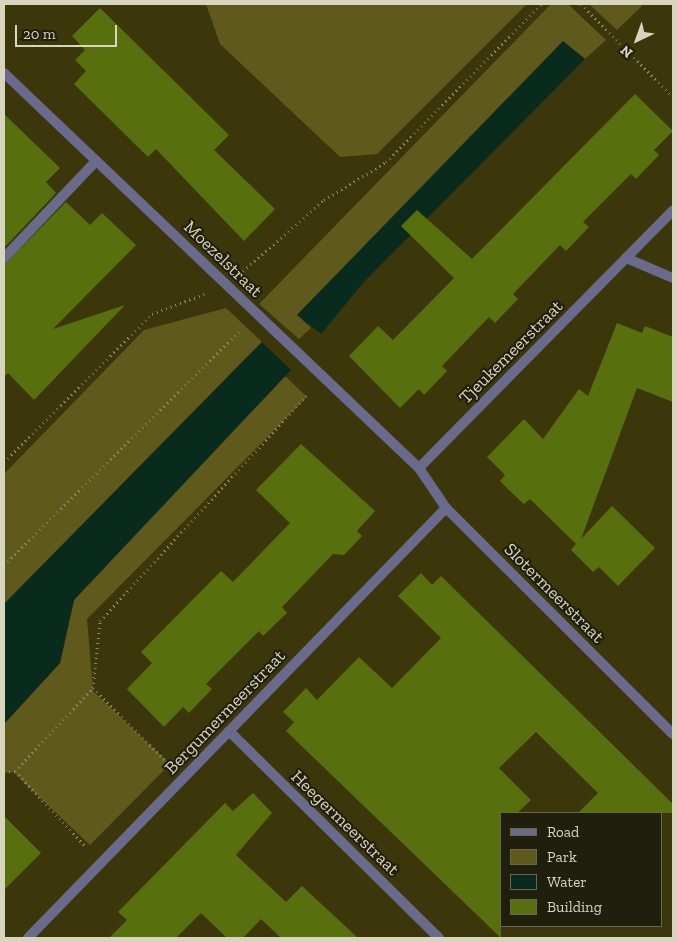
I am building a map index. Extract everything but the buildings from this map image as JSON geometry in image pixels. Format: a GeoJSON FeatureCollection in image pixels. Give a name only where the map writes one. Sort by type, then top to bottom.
{"type":"FeatureCollection","features":[{"type":"Feature","properties":{"kind":"street","name":"Moezelstraat"},"geometry":{"type":"LineString","coordinates":[[4,73],[419,468]]}},
{"type":"Feature","properties":{"kind":"street"},"geometry":{"type":"LineString","coordinates":[[4,258],[96,162]]}},
{"type":"Feature","properties":{"kind":"street","name":"Tjeukemeerstraat"},"geometry":{"type":"LineString","coordinates":[[419,468],[673,210]]}},
{"type":"Feature","properties":{"kind":"street"},"geometry":{"type":"LineString","coordinates":[[626,258],[673,278]]}},
{"type":"Feature","properties":{"kind":"street","name":"Slotermeerstraat"},"geometry":{"type":"LineString","coordinates":[[419,468],[446,508],[673,734]]}},
{"type":"Feature","properties":{"kind":"street","name":"Bergumermeerstraat"},"geometry":{"type":"LineString","coordinates":[[28,938],[446,508]]}},
{"type":"Feature","properties":{"kind":"street","name":"Heegermeerstraat"},"geometry":{"type":"LineString","coordinates":[[229,731],[439,938]]}},
{"type":"Feature","properties":{"kind":"path"},"geometry":{"type":"LineString","coordinates":[[4,462],[152,314],[227,285],[324,200],[386,162],[541,4]]}},
{"type":"Feature","properties":{"kind":"path"},"geometry":{"type":"LineString","coordinates":[[581,4],[673,97]]}},
{"type":"Feature","properties":{"kind":"path"},"geometry":{"type":"LineString","coordinates":[[4,565],[257,314]]}},
{"type":"Feature","properties":{"kind":"path"},"geometry":{"type":"LineString","coordinates":[[4,772],[15,771],[93,688],[100,621],[324,377]]}},
{"type":"Feature","properties":{"kind":"path"},"geometry":{"type":"LineString","coordinates":[[93,688],[183,778]]}},
{"type":"Feature","properties":{"kind":"path"},"geometry":{"type":"LineString","coordinates":[[15,771],[101,863]]}},
{"type":"Feature","properties":{"kind":"green space"},"geometry":{"type":"Polygon","coordinates":[[[206,4],[527,4],[377,154],[340,157],[220,44],[206,4]]]}},
{"type":"Feature","properties":{"kind":"green space"},"geometry":{"type":"Polygon","coordinates":[[[551,4],[568,4],[606,40],[585,59],[563,42],[297,315],[311,328],[299,339],[259,304],[551,4]]]}},
{"type":"Feature","properties":{"kind":"green space"},"geometry":{"type":"Polygon","coordinates":[[[589,4],[639,4],[642,6],[617,30],[589,4]]]}},
{"type":"Feature","properties":{"kind":"green space"},"geometry":{"type":"Polygon","coordinates":[[[226,308],[262,342],[4,604],[4,474],[144,330],[226,308]]]}},
{"type":"Feature","properties":{"kind":"green space"},"geometry":{"type":"Polygon","coordinates":[[[285,376],[307,397],[87,619],[93,691],[170,764],[90,845],[13,772],[4,773],[4,724],[60,663],[74,600],[285,376]]]}},
{"type":"Feature","properties":{"kind":"water"},"geometry":{"type":"Polygon","coordinates":[[[563,41],[585,59],[363,283],[321,334],[297,315],[563,41]]]}},
{"type":"Feature","properties":{"kind":"water"},"geometry":{"type":"Polygon","coordinates":[[[262,342],[291,370],[74,600],[60,663],[4,724],[4,604],[262,342]]]}}]}
